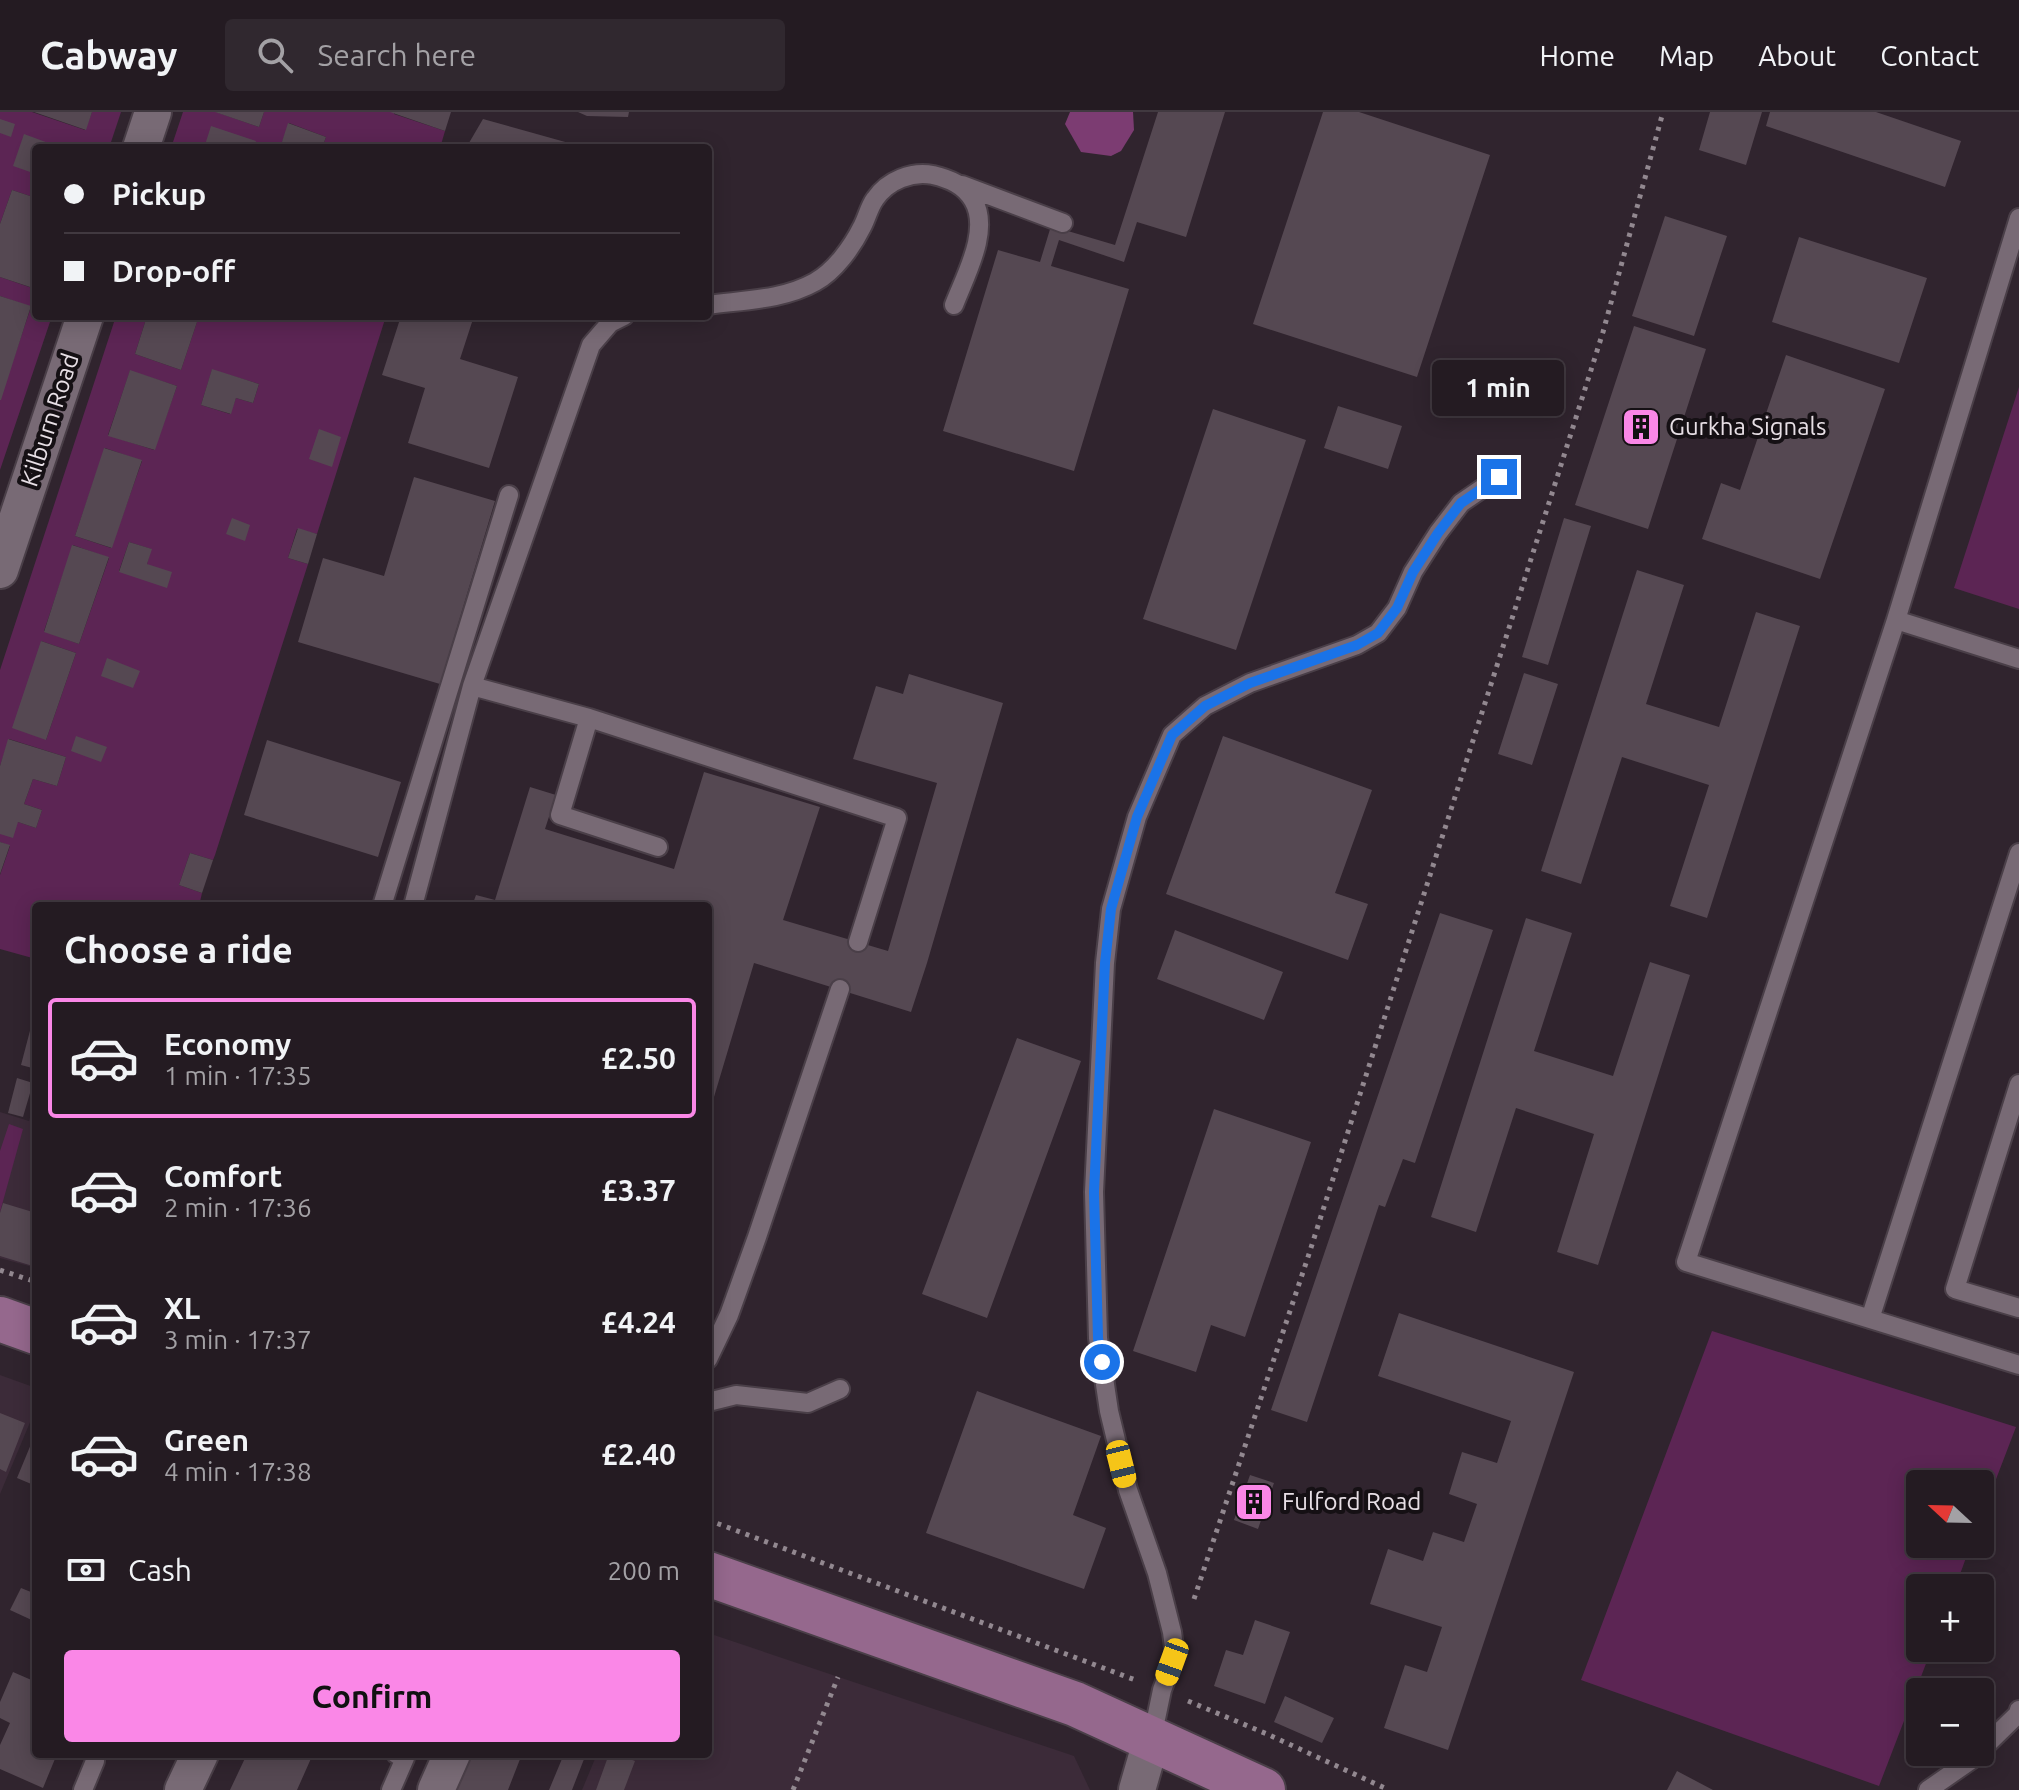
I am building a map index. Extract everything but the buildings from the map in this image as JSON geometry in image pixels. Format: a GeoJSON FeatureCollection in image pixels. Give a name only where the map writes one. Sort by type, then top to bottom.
{"type":"FeatureCollection","features":[{"type":"Feature","properties":{"kind":"main road"},"geometry":{"type":"LineString","coordinates":[[0,1319],[32,1331]]}},
{"type":"Feature","properties":{"kind":"main road"},"geometry":{"type":"LineString","coordinates":[[712,1575],[1052,1696],[1263,1790]]}},
{"type":"Feature","properties":{"kind":"street"},"geometry":{"type":"LineString","coordinates":[[142,144],[153,112]]}},
{"type":"Feature","properties":{"kind":"street","name":"Kilburn Road"},"geometry":{"type":"LineString","coordinates":[[0,570],[6,533],[84,320]]}},
{"type":"Feature","properties":{"kind":"street"},"geometry":{"type":"LineString","coordinates":[[1137,1790],[1152,1738]]}},
{"type":"Feature","properties":{"kind":"street"},"geometry":{"type":"LineString","coordinates":[[183,1790],[198,1758]]}},
{"type":"Feature","properties":{"kind":"street"},"geometry":{"type":"LineString","coordinates":[[436,1790],[450,1758]]}},
{"type":"Feature","properties":{"kind":"lane"},"geometry":{"type":"LineString","coordinates":[[712,304],[788,294],[817,281],[840,261],[861,229],[875,199],[893,181],[920,173],[960,184],[1063,223]]}},
{"type":"Feature","properties":{"kind":"lane"},"geometry":{"type":"LineString","coordinates":[[954,305],[980,230],[974,202],[960,184]]}},
{"type":"Feature","properties":{"kind":"lane"},"geometry":{"type":"LineString","coordinates":[[2019,218],[1896,620],[1686,1262],[2019,1365]]}},
{"type":"Feature","properties":{"kind":"lane"},"geometry":{"type":"LineString","coordinates":[[414,902],[472,686],[591,345],[616,320]]}},
{"type":"Feature","properties":{"kind":"lane"},"geometry":{"type":"LineString","coordinates":[[1152,1738],[1162,1690],[1175,1655],[1166,1604],[1124,1477],[1109,1411],[1098,1338],[1094,1192],[1105,963],[1111,909],[1137,817],[1172,735],[1205,706],[1250,683],[1357,645],[1378,633],[1397,608],[1413,572],[1453,513],[1461,503],[1499,477]]}},
{"type":"Feature","properties":{"kind":"lane"},"geometry":{"type":"LineString","coordinates":[[383,902],[509,495]]}},
{"type":"Feature","properties":{"kind":"lane"},"geometry":{"type":"LineString","coordinates":[[1896,620],[2019,659]]}},
{"type":"Feature","properties":{"kind":"lane"},"geometry":{"type":"LineString","coordinates":[[472,686],[589,718],[897,818],[858,942]]}},
{"type":"Feature","properties":{"kind":"lane"},"geometry":{"type":"LineString","coordinates":[[589,718],[560,815],[658,847]]}},
{"type":"Feature","properties":{"kind":"lane"},"geometry":{"type":"LineString","coordinates":[[1870,1319],[2019,853]]}},
{"type":"Feature","properties":{"kind":"lane"},"geometry":{"type":"LineString","coordinates":[[712,1351],[729,1315],[840,989]]}},
{"type":"Feature","properties":{"kind":"lane"},"geometry":{"type":"LineString","coordinates":[[2019,1084],[1955,1289],[2019,1308]]}},
{"type":"Feature","properties":{"kind":"lane"},"geometry":{"type":"LineString","coordinates":[[712,1401],[736,1395],[808,1403],[840,1389]]}},
{"type":"Feature","properties":{"kind":"lane"},"geometry":{"type":"LineString","coordinates":[[1994,1738],[2019,1710]]}},
{"type":"Feature","properties":{"kind":"lane"},"geometry":{"type":"LineString","coordinates":[[391,1790],[405,1758]]}},
{"type":"Feature","properties":{"kind":"lane"},"geometry":{"type":"LineString","coordinates":[[83,1790],[95,1761]]}},
{"type":"Feature","properties":{"kind":"lane"},"geometry":{"type":"LineString","coordinates":[[1928,1790],[1962,1766]]}},
{"type":"Feature","properties":{"kind":"path"},"geometry":{"type":"LineString","coordinates":[[1175,1655],[1308,1257],[1555,484],[1603,332],[1663,112]]}},
{"type":"Feature","properties":{"kind":"path"},"geometry":{"type":"LineString","coordinates":[[0,1270],[32,1281]]}},
{"type":"Feature","properties":{"kind":"path"},"geometry":{"type":"LineString","coordinates":[[793,1790],[838,1677]]}},
{"type":"Feature","properties":{"kind":"shaded area"},"geometry":{"type":"Polygon","coordinates":[[[0,112],[32,112],[85,130],[92,112],[121,112],[110,144],[32,144],[32,197],[12,190],[0,224],[0,112]]]}},
{"type":"Feature","properties":{"kind":"shaded area"},"geometry":{"type":"Polygon","coordinates":[[[183,112],[216,112],[259,127],[264,112],[394,112],[445,131],[441,144],[323,144],[326,137],[289,123],[281,144],[172,144],[183,112]]]}},
{"type":"Feature","properties":{"kind":"shaded area"},"geometry":{"type":"Polygon","coordinates":[[[1070,112],[1133,112],[1134,130],[1121,151],[1111,156],[1081,152],[1065,124],[1070,112]]]}},
{"type":"Feature","properties":{"kind":"shaded area"},"geometry":{"type":"Polygon","coordinates":[[[0,277],[32,288],[32,320],[51,320],[0,470],[0,399],[31,307],[0,296],[0,277]]]}},
{"type":"Feature","properties":{"kind":"shaded area"},"geometry":{"type":"Polygon","coordinates":[[[115,320],[146,320],[135,354],[181,370],[198,320],[385,320],[317,534],[297,529],[288,558],[308,564],[215,855],[213,860],[190,853],[179,885],[202,893],[200,902],[32,902],[32,958],[0,949],[0,875],[10,846],[0,842],[0,834],[18,822],[36,828],[42,810],[24,804],[33,779],[57,786],[66,757],[9,739],[0,766],[0,670],[115,320]],[[212,370],[201,405],[230,414],[236,398],[253,403],[259,384],[212,370]],[[130,371],[108,435],[154,450],[177,386],[130,371]],[[105,448],[75,536],[111,548],[142,461],[105,448]],[[129,542],[119,571],[167,587],[147,564],[151,549],[129,542]],[[73,545],[44,631],[79,644],[109,558],[73,545]],[[41,641],[46,740],[76,653],[41,641]]]}},
{"type":"Feature","properties":{"kind":"shaded area"},"geometry":{"type":"Polygon","coordinates":[[[2019,387],[2019,609],[1954,588],[2019,387]]]}},
{"type":"Feature","properties":{"kind":"shaded area"},"geometry":{"type":"Polygon","coordinates":[[[32,1111],[32,1267],[0,1258],[0,1112],[29,1121],[32,1111]]]}},
{"type":"Feature","properties":{"kind":"shaded area"},"geometry":{"type":"Polygon","coordinates":[[[9,1124],[23,1129],[0,1212],[0,1151],[9,1124]]]}},
{"type":"Feature","properties":{"kind":"shaded area"},"geometry":{"type":"Polygon","coordinates":[[[1712,1331],[2016,1427],[1994,1484],[1994,1470],[1906,1470],[1906,1558],[1966,1558],[1960,1574],[1906,1574],[1906,1662],[1927,1662],[1920,1678],[1906,1678],[1906,1716],[1879,1786],[1581,1680],[1712,1331]]]}},
{"type":"Feature","properties":{"kind":"shaded area"},"geometry":{"type":"Polygon","coordinates":[[[0,1375],[32,1387],[32,1418],[0,1494],[0,1375]]]}},
{"type":"Feature","properties":{"kind":"shaded area"},"geometry":{"type":"Polygon","coordinates":[[[712,1634],[1074,1756],[1090,1790],[582,1790],[595,1758],[712,1758],[712,1634]]]}},
{"type":"Feature","properties":{"kind":"place","name":"Gurkha Signals"},"geometry":{"type":"Point","coordinates":[1641,427]}},
{"type":"Feature","properties":{"kind":"place","name":"Fulford Road"},"geometry":{"type":"Point","coordinates":[1254,1502]}},
{"type":"Feature","properties":{"kind":"route"},"geometry":{"type":"LineString","coordinates":[[1102,1362],[1098,1338],[1094,1192],[1105,963],[1111,909],[1137,817],[1172,735],[1205,706],[1250,683],[1357,645],[1378,633],[1397,608],[1413,572],[1461,503],[1499,477]]}}]}
